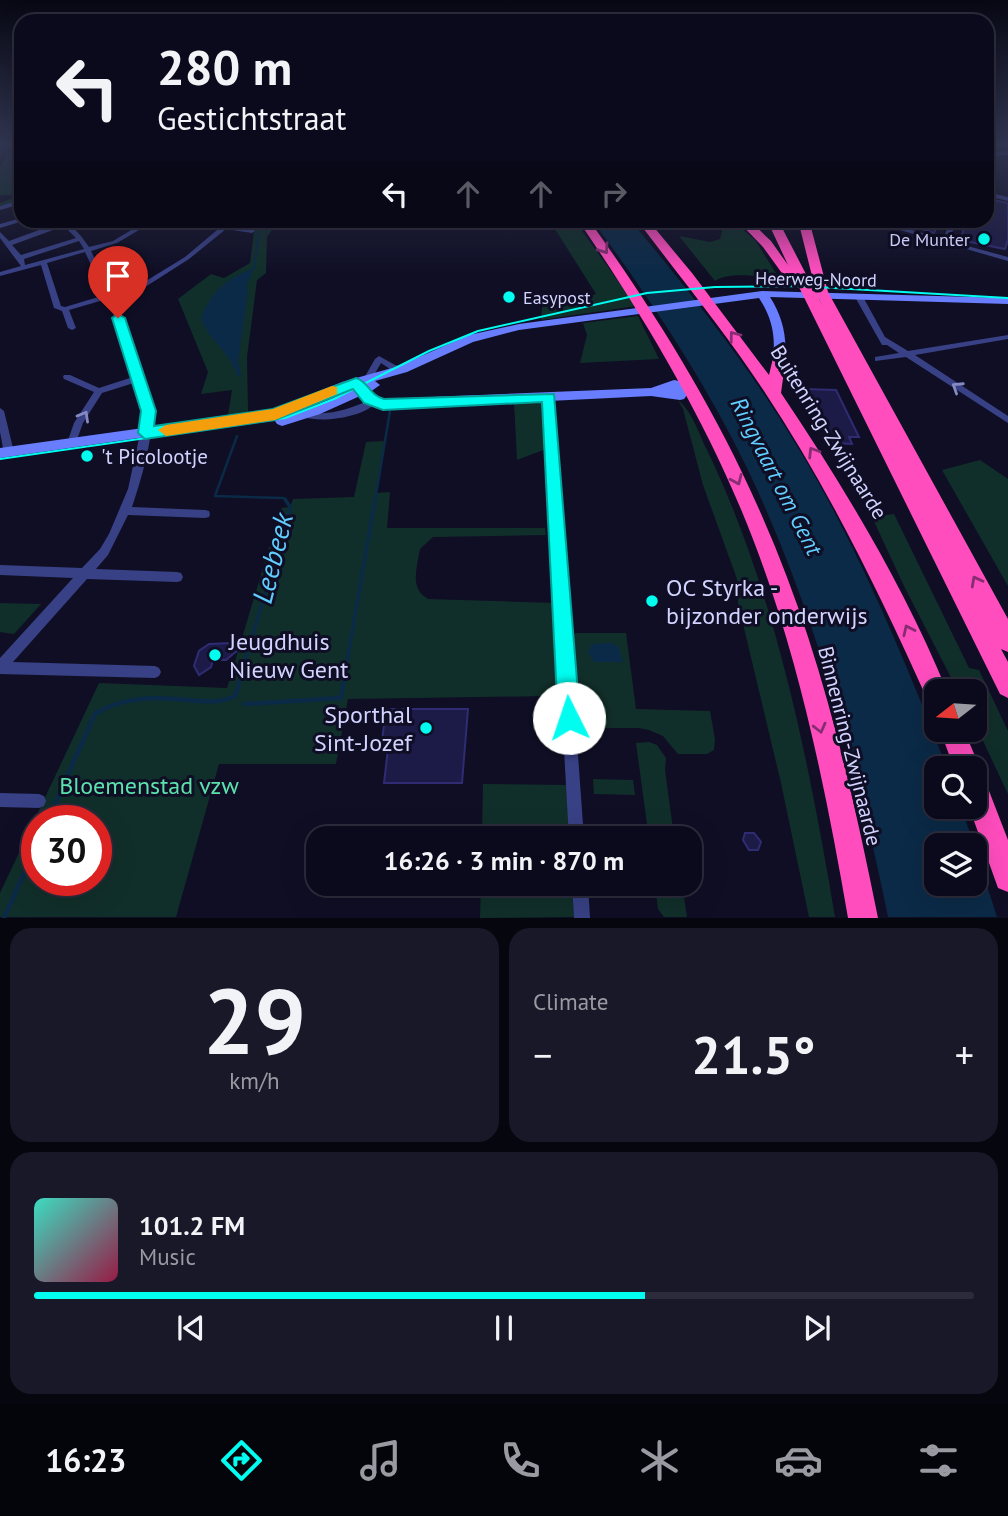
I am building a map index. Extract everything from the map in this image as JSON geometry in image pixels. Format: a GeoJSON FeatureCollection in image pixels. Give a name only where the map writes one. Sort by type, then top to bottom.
{"type":"FeatureCollection","features":[{"type":"Feature","properties":{"kind":"highway","name":"Binnenring-Zwijnaarde"},"geometry":{"type":"LineString","coordinates":[[589,228],[642,304],[678,364],[748,503],[786,606],[835,786],[863,918]]}},
{"type":"Feature","properties":{"kind":"highway","name":"Buitenring-Zwijnaarde"},"geometry":{"type":"LineString","coordinates":[[649,228],[692,280],[774,392],[848,510],[883,576],[930,679]]}},
{"type":"Feature","properties":{"kind":"highway"},"geometry":{"type":"LineString","coordinates":[[751,228],[768,244],[894,477],[934,541]]}},
{"type":"Feature","properties":{"kind":"highway"},"geometry":{"type":"LineString","coordinates":[[767,228],[797,297]]}},
{"type":"Feature","properties":{"kind":"highway"},"geometry":{"type":"LineString","coordinates":[[776,228],[1008,686]]}},
{"type":"Feature","properties":{"kind":"highway"},"geometry":{"type":"LineString","coordinates":[[788,228],[1008,641]]}},
{"type":"Feature","properties":{"kind":"highway"},"geometry":{"type":"LineString","coordinates":[[805,228],[821,291]]}},
{"type":"Feature","properties":{"kind":"highway"},"geometry":{"type":"LineString","coordinates":[[774,392],[779,357]]}},
{"type":"Feature","properties":{"kind":"highway"},"geometry":{"type":"LineString","coordinates":[[678,364],[677,390],[707,418]]}},
{"type":"Feature","properties":{"kind":"highway"},"geometry":{"type":"LineString","coordinates":[[987,818],[1008,871]]}},
{"type":"Feature","properties":{"kind":"highway"},"geometry":{"type":"LineString","coordinates":[[987,819],[1008,878]]}},
{"type":"Feature","properties":{"kind":"street"},"geometry":{"type":"LineString","coordinates":[[8,244],[49,228]]}},
{"type":"Feature","properties":{"kind":"street"},"geometry":{"type":"LineString","coordinates":[[0,668],[104,552],[117,532],[126,511],[145,437],[149,411],[111,300],[87,251],[70,228]]}},
{"type":"Feature","properties":{"kind":"street"},"geometry":{"type":"LineString","coordinates":[[0,274],[124,239],[141,228]]}},
{"type":"Feature","properties":{"kind":"street"},"geometry":{"type":"LineString","coordinates":[[43,262],[58,308],[65,309],[111,300],[187,258],[225,228]]}},
{"type":"Feature","properties":{"kind":"street"},"geometry":{"type":"LineString","coordinates":[[232,228],[252,231]]}},
{"type":"Feature","properties":{"kind":"street"},"geometry":{"type":"LineString","coordinates":[[897,228],[1008,259]]}},
{"type":"Feature","properties":{"kind":"street"},"geometry":{"type":"LineString","coordinates":[[945,242],[951,228]]}},
{"type":"Feature","properties":{"kind":"street"},"geometry":{"type":"LineString","coordinates":[[0,234],[20,258],[22,268]]}},
{"type":"Feature","properties":{"kind":"street"},"geometry":{"type":"LineString","coordinates":[[20,258],[80,239]]}},
{"type":"Feature","properties":{"kind":"street"},"geometry":{"type":"LineString","coordinates":[[762,294],[774,311],[780,345],[779,357]]}},
{"type":"Feature","properties":{"kind":"street","name":"Heerweg-Noord"},"geometry":{"type":"LineString","coordinates":[[361,384],[403,369],[454,345],[498,331],[727,298],[762,294],[1008,302]]}},
{"type":"Feature","properties":{"kind":"street"},"geometry":{"type":"LineString","coordinates":[[859,296],[893,355]]}},
{"type":"Feature","properties":{"kind":"street"},"geometry":{"type":"LineString","coordinates":[[65,309],[72,328]]}},
{"type":"Feature","properties":{"kind":"street"},"geometry":{"type":"LineString","coordinates":[[878,359],[1008,337]]}},
{"type":"Feature","properties":{"kind":"street"},"geometry":{"type":"LineString","coordinates":[[884,339],[1008,420]]}},
{"type":"Feature","properties":{"kind":"street"},"geometry":{"type":"LineString","coordinates":[[2,455],[72,443],[205,433],[305,415],[361,384],[379,359],[403,369]]}},
{"type":"Feature","properties":{"kind":"street"},"geometry":{"type":"LineString","coordinates":[[68,377],[99,391]]}},
{"type":"Feature","properties":{"kind":"street"},"geometry":{"type":"LineString","coordinates":[[72,443],[79,423],[99,391],[139,378]]}},
{"type":"Feature","properties":{"kind":"street"},"geometry":{"type":"LineString","coordinates":[[361,384],[373,402]]}},
{"type":"Feature","properties":{"kind":"street"},"geometry":{"type":"LineString","coordinates":[[2,455],[145,437],[275,414],[361,384]]}},
{"type":"Feature","properties":{"kind":"street"},"geometry":{"type":"LineString","coordinates":[[305,415],[315,417],[362,410],[373,402],[391,404],[677,390]]}},
{"type":"Feature","properties":{"kind":"street"},"geometry":{"type":"LineString","coordinates":[[548,397],[576,826]]}},
{"type":"Feature","properties":{"kind":"street"},"geometry":{"type":"LineString","coordinates":[[0,411],[8,448],[2,455]]}},
{"type":"Feature","properties":{"kind":"street"},"geometry":{"type":"LineString","coordinates":[[126,511],[205,514]]}},
{"type":"Feature","properties":{"kind":"street"},"geometry":{"type":"LineString","coordinates":[[0,569],[177,577]]}},
{"type":"Feature","properties":{"kind":"street"},"geometry":{"type":"LineString","coordinates":[[0,668],[155,672]]}},
{"type":"Feature","properties":{"kind":"street"},"geometry":{"type":"LineString","coordinates":[[0,800],[39,801]]}},
{"type":"Feature","properties":{"kind":"street"},"geometry":{"type":"LineString","coordinates":[[581,896],[582,918]]}},
{"type":"Feature","properties":{"kind":"green space"},"geometry":{"type":"Polygon","coordinates":[[[0,188],[14,188],[14,202],[0,207],[0,203],[13,198],[13,195],[0,195],[0,188]]]}},
{"type":"Feature","properties":{"kind":"green space"},"geometry":{"type":"Polygon","coordinates":[[[258,228],[273,228],[267,237],[266,273],[257,280],[247,357],[248,412],[228,415],[232,390],[201,394],[208,372],[178,299],[211,274],[224,278],[250,263],[254,231],[258,228]]]}},
{"type":"Feature","properties":{"kind":"green space"},"geometry":{"type":"Polygon","coordinates":[[[554,228],[580,228],[636,306],[541,320],[543,296],[573,300],[596,294],[554,228]]]}},
{"type":"Feature","properties":{"kind":"green space"},"geometry":{"type":"Polygon","coordinates":[[[723,228],[741,228],[755,240],[779,278],[737,275],[715,281],[679,236],[710,242],[720,239],[723,228]]]}},
{"type":"Feature","properties":{"kind":"green space"},"geometry":{"type":"Polygon","coordinates":[[[638,316],[659,359],[580,363],[587,335],[583,323],[638,316]]]}},
{"type":"Feature","properties":{"kind":"green space"},"geometry":{"type":"Polygon","coordinates":[[[678,400],[695,423],[731,505],[771,620],[814,799],[835,917],[809,917],[781,783],[738,603],[737,579],[703,485],[683,409],[678,400]]]}},
{"type":"Feature","properties":{"kind":"green space"},"geometry":{"type":"Polygon","coordinates":[[[536,401],[545,404],[546,449],[517,460],[514,402],[536,401]]]}},
{"type":"Feature","properties":{"kind":"green space","name":"Bloemenstad vzw"},"geometry":{"type":"Polygon","coordinates":[[[384,441],[377,493],[390,492],[387,528],[545,528],[546,535],[433,537],[420,549],[416,583],[428,599],[555,603],[559,691],[551,696],[348,699],[336,764],[219,764],[176,917],[0,917],[0,893],[21,848],[21,896],[112,896],[112,805],[41,805],[99,683],[227,688],[281,508],[290,507],[293,499],[354,497],[366,442],[384,441]]]}},
{"type":"Feature","properties":{"kind":"green space"},"geometry":{"type":"Polygon","coordinates":[[[980,460],[1008,479],[1008,586],[942,470],[980,460]]]}},
{"type":"Feature","properties":{"kind":"green space"},"geometry":{"type":"Polygon","coordinates":[[[894,514],[969,668],[979,670],[983,679],[952,679],[872,517],[894,514]]]}},
{"type":"Feature","properties":{"kind":"green space"},"geometry":{"type":"Polygon","coordinates":[[[0,603],[41,604],[14,634],[0,632],[0,603]]]}},
{"type":"Feature","properties":{"kind":"green space"},"geometry":{"type":"Polygon","coordinates":[[[576,633],[626,633],[636,709],[710,711],[715,739],[714,750],[707,754],[678,754],[663,736],[649,730],[590,728],[576,718],[570,637],[576,633]]]}},
{"type":"Feature","properties":{"kind":"green space"},"geometry":{"type":"Polygon","coordinates":[[[987,687],[1008,731],[1008,794],[983,742],[987,742],[987,687]]]}},
{"type":"Feature","properties":{"kind":"green space"},"geometry":{"type":"Polygon","coordinates":[[[649,742],[657,745],[666,758],[665,770],[673,826],[647,824],[636,743],[649,742]]]}},
{"type":"Feature","properties":{"kind":"green space"},"geometry":{"type":"Polygon","coordinates":[[[593,779],[633,780],[635,795],[594,794],[593,779]]]}},
{"type":"Feature","properties":{"kind":"green space"},"geometry":{"type":"Polygon","coordinates":[[[483,784],[567,785],[569,826],[482,826],[483,784]]]}},
{"type":"Feature","properties":{"kind":"green space"},"geometry":{"type":"Polygon","coordinates":[[[481,896],[573,896],[574,917],[480,918],[481,896]]]}},
{"type":"Feature","properties":{"kind":"green space"},"geometry":{"type":"Polygon","coordinates":[[[656,896],[684,896],[687,917],[664,917],[658,909],[656,896]]]}},
{"type":"Feature","properties":{"kind":"water","name":"Ringvaart om Gent"},"geometry":{"type":"Polygon","coordinates":[[[598,228],[637,228],[720,333],[762,391],[800,451],[862,567],[915,687],[924,710],[924,742],[937,742],[942,756],[924,756],[924,819],[965,819],[970,833],[924,833],[924,896],[987,896],[987,886],[997,917],[888,917],[847,745],[831,688],[793,576],[771,521],[730,435],[655,310],[598,228]]]}},
{"type":"Feature","properties":{"kind":"water"},"geometry":{"type":"Polygon","coordinates":[[[254,268],[246,287],[248,290],[238,361],[241,376],[238,377],[230,360],[201,318],[215,293],[236,276],[254,268]]]}},
{"type":"Feature","properties":{"kind":"water"},"geometry":{"type":"Polygon","coordinates":[[[611,643],[618,646],[623,662],[594,662],[588,653],[592,644],[611,643]]]}},
{"type":"Feature","properties":{"kind":"building"},"geometry":{"type":"Polygon","coordinates":[[[994,200],[1008,203],[1008,240],[1005,249],[960,240],[964,228],[994,228],[994,200]]]}},
{"type":"Feature","properties":{"kind":"building"},"geometry":{"type":"Polygon","coordinates":[[[919,228],[936,228],[934,233],[919,228]]]}},
{"type":"Feature","properties":{"kind":"building"},"geometry":{"type":"Polygon","coordinates":[[[804,389],[836,390],[859,437],[849,437],[852,444],[833,443],[825,424],[819,423],[804,389]]]}},
{"type":"Feature","properties":{"kind":"building","name":"Jeugdhuis Nieuw Gent"},"geometry":{"type":"Polygon","coordinates":[[[231,643],[238,650],[226,660],[213,660],[211,667],[199,675],[194,666],[199,651],[209,644],[231,643]]]}},
{"type":"Feature","properties":{"kind":"building","name":"Sporthal Sint-Jozef"},"geometry":{"type":"Polygon","coordinates":[[[386,709],[468,709],[462,783],[384,783],[388,749],[381,749],[386,709]]]}},
{"type":"Feature","properties":{"kind":"building"},"geometry":{"type":"Polygon","coordinates":[[[745,833],[754,833],[761,842],[758,850],[749,850],[743,840],[745,833]]]}},
{"type":"Feature","properties":{"kind":"waterway"},"geometry":{"type":"LineString","coordinates":[[254,269],[259,231],[262,228]]}},
{"type":"Feature","properties":{"kind":"waterway"},"geometry":{"type":"LineString","coordinates":[[375,501],[390,411]]}},
{"type":"Feature","properties":{"kind":"waterway","name":"Leebeek"},"geometry":{"type":"LineString","coordinates":[[237,436],[215,496],[284,498],[286,501]]}},
{"type":"Feature","properties":{"kind":"waterway","name":"Leebeek"},"geometry":{"type":"LineString","coordinates":[[238,686],[290,507],[285,499]]}},
{"type":"Feature","properties":{"kind":"waterway"},"geometry":{"type":"LineString","coordinates":[[343,686],[375,499]]}},
{"type":"Feature","properties":{"kind":"waterway","name":"Leebeek"},"geometry":{"type":"LineString","coordinates":[[54,805],[95,714],[117,704],[140,699],[223,700],[235,696],[239,684]]}},
{"type":"Feature","properties":{"kind":"waterway"},"geometry":{"type":"LineString","coordinates":[[244,704],[341,698],[343,684]]}},
{"type":"Feature","properties":{"kind":"waterway","name":"Leebeek"},"geometry":{"type":"LineString","coordinates":[[4,918],[21,880]]}},
{"type":"Feature","properties":{"kind":"tram line"},"geometry":{"type":"LineString","coordinates":[[0,459],[285,418],[334,399],[429,351],[478,331],[647,293],[715,287],[799,286],[1008,298]]}},
{"type":"Feature","properties":{"kind":"slow traffic"},"geometry":{"type":"LineString","coordinates":[[166,430],[275,414],[332,391]]}},
{"type":"Feature","properties":{"kind":"place","name":"De Munter"},"geometry":{"type":"Point","coordinates":[984,239]}},
{"type":"Feature","properties":{"kind":"place","name":"Easypost"},"geometry":{"type":"Point","coordinates":[509,297]}},
{"type":"Feature","properties":{"kind":"place","name":"'t Picolootje"},"geometry":{"type":"Point","coordinates":[87,456]}},
{"type":"Feature","properties":{"kind":"place","name":"OC Styrka - bijzonder onderwijs"},"geometry":{"type":"Point","coordinates":[652,601]}},
{"type":"Feature","properties":{"kind":"place","name":"Jeugdhuis Nieuw Gent"},"geometry":{"type":"Point","coordinates":[215,655]}},
{"type":"Feature","properties":{"kind":"place","name":"Sporthal Sint-Jozef"},"geometry":{"type":"Point","coordinates":[426,728]}},
{"type":"Feature","properties":{"kind":"route"},"geometry":{"type":"LineString","coordinates":[[118,318],[149,411],[145,433],[275,414],[356,382],[369,400],[378,404],[548,397],[569,718]]}}]}
